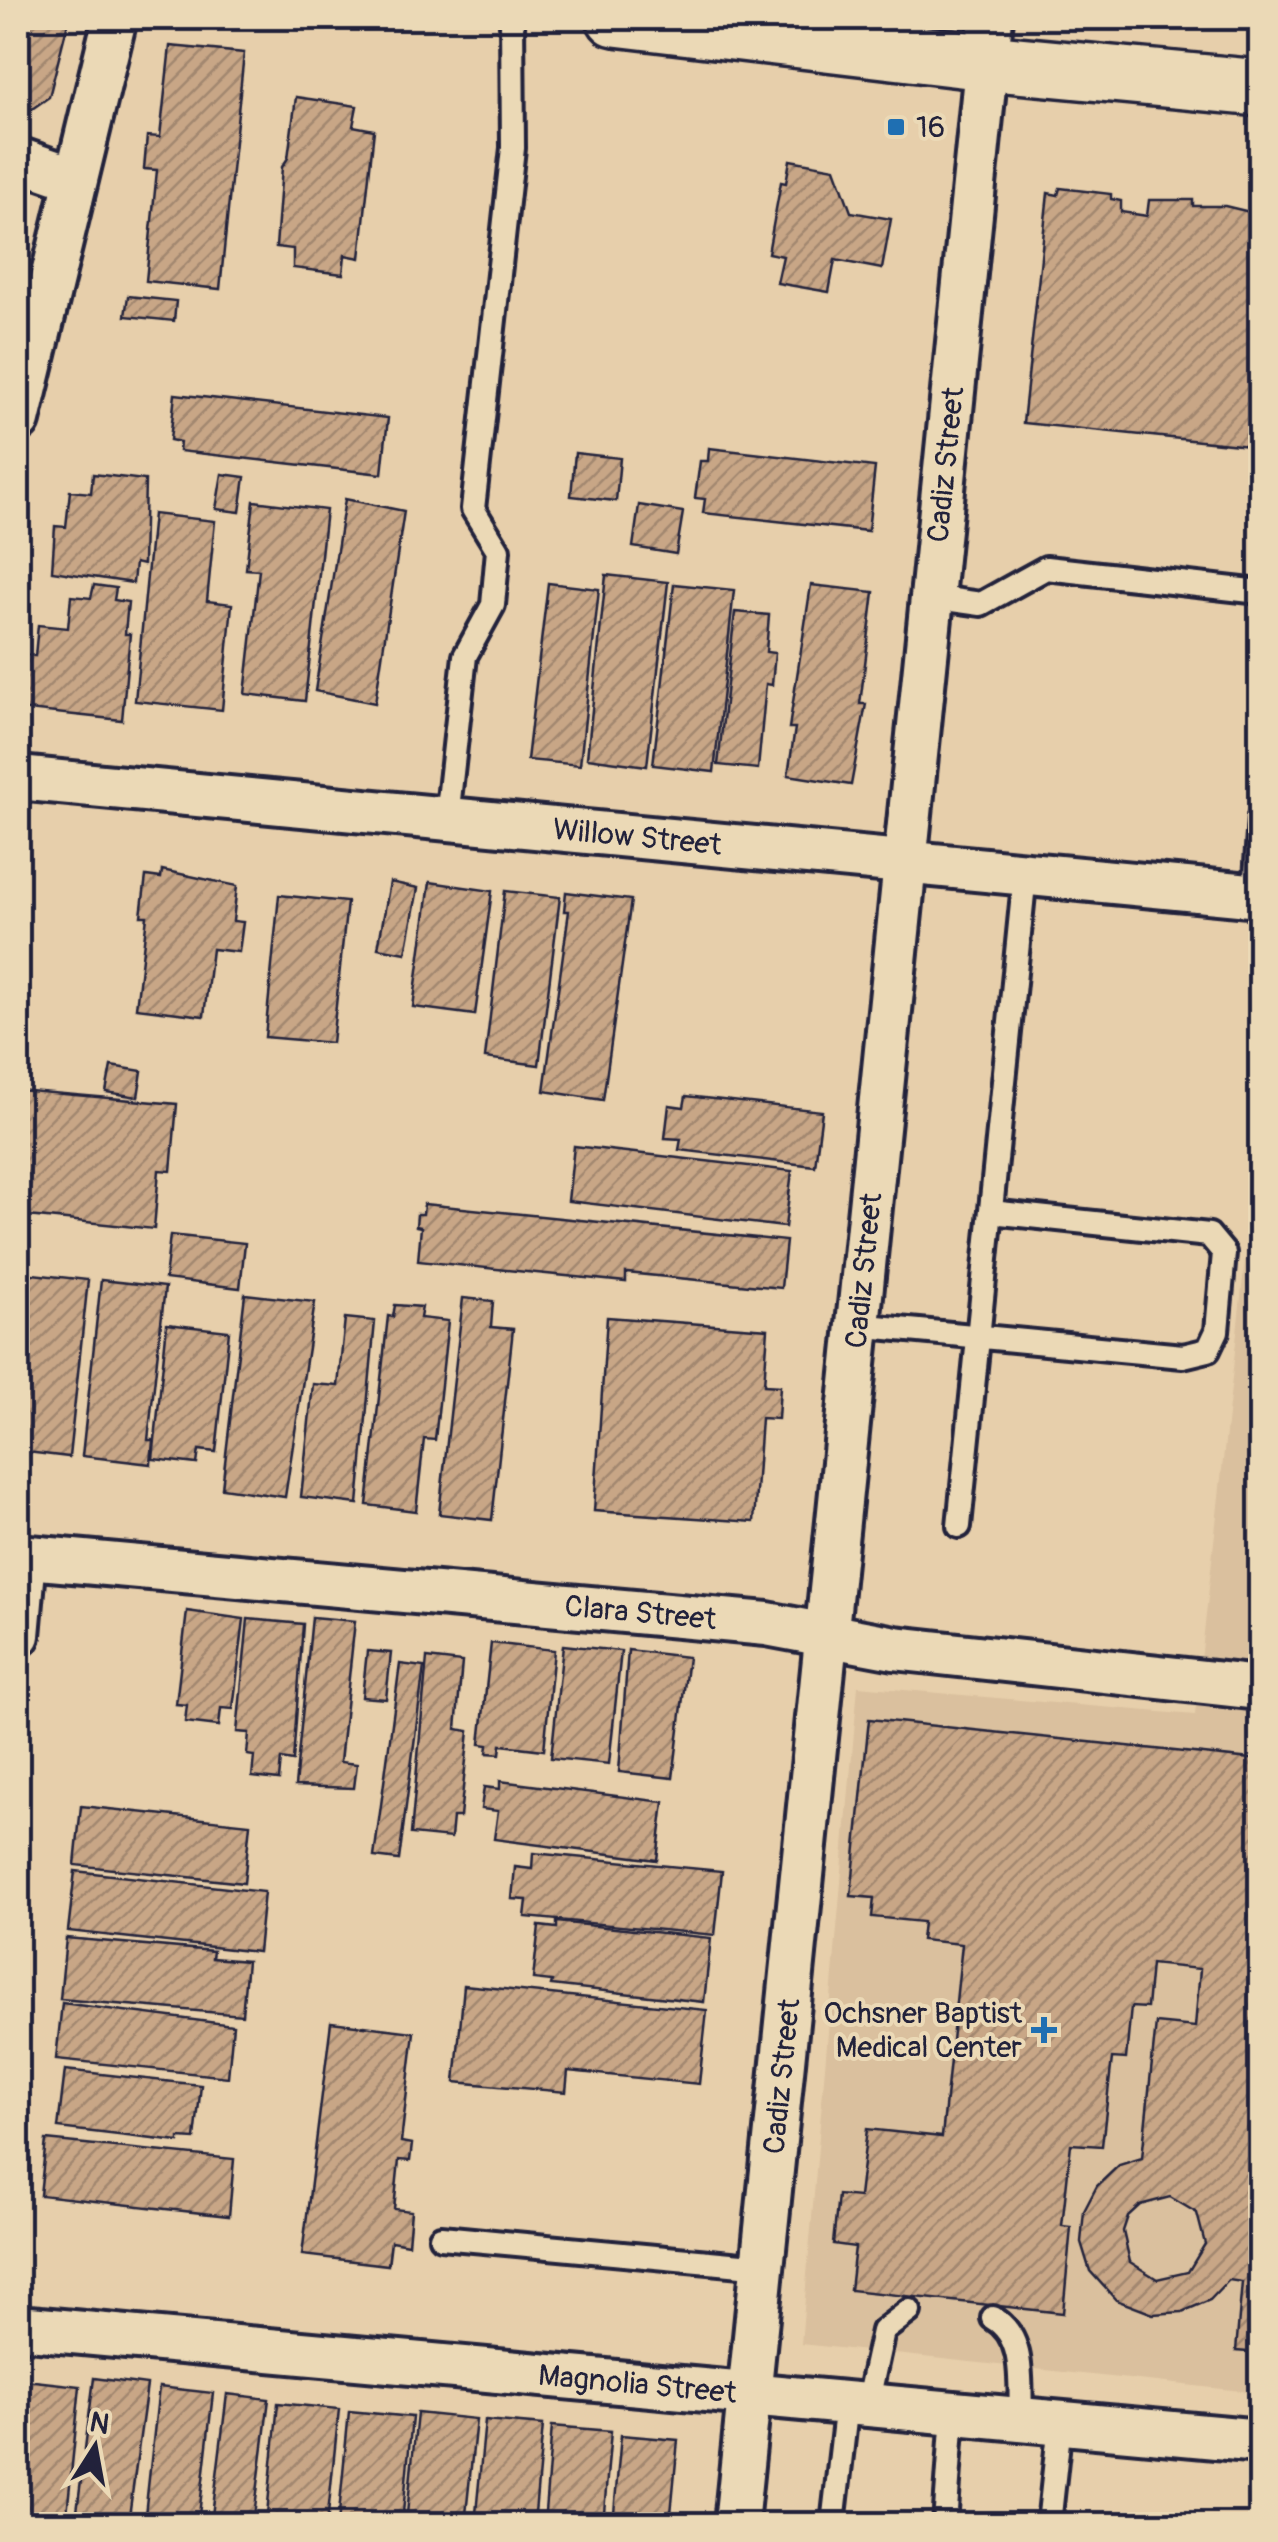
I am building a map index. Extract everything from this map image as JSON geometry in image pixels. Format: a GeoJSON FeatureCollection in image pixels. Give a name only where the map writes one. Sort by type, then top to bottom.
{"type":"FeatureCollection","features":[{"type":"Feature","properties":{"kind":"main road"},"geometry":{"type":"LineString","coordinates":[[614,18],[989,40],[1260,88]]}},
{"type":"Feature","properties":{"kind":"street"},"geometry":{"type":"LineString","coordinates":[[18,420],[115,18]]}},
{"type":"Feature","properties":{"kind":"street","name":"Cadiz Street"},"geometry":{"type":"LineString","coordinates":[[736,2524],[989,40]]}},
{"type":"Feature","properties":{"kind":"street"},"geometry":{"type":"LineString","coordinates":[[18,159],[75,179]]}},
{"type":"Feature","properties":{"kind":"street","name":"Willow Street"},"geometry":{"type":"LineString","coordinates":[[18,778],[1258,896]]}},
{"type":"Feature","properties":{"kind":"street"},"geometry":{"type":"LineString","coordinates":[[18,1635],[22,1556]]}},
{"type":"Feature","properties":{"kind":"street","name":"Clara Street"},"geometry":{"type":"LineString","coordinates":[[22,1556],[767,1624],[895,1648],[1260,1688]]}},
{"type":"Feature","properties":{"kind":"street","name":"Magnolia Street"},"geometry":{"type":"LineString","coordinates":[[18,2328],[1260,2441]]}},
{"type":"Feature","properties":{"kind":"lane"},"geometry":{"type":"LineString","coordinates":[[447,818],[465,656],[493,605],[498,550],[473,508],[513,148],[512,18]]}},
{"type":"Feature","properties":{"kind":"lane"},"geometry":{"type":"LineString","coordinates":[[931,598],[981,604],[1046,568],[1260,592]]}},
{"type":"Feature","properties":{"kind":"lane"},"geometry":{"type":"LineString","coordinates":[[1258,896],[1260,817]]}},
{"type":"Feature","properties":{"kind":"lane"},"geometry":{"type":"LineString","coordinates":[[959,1526],[1025,874]]}},
{"type":"Feature","properties":{"kind":"lane"},"geometry":{"type":"LineString","coordinates":[[856,1325],[1183,1356],[1208,1350],[1217,1330],[1224,1253],[1210,1234],[991,1212]]}},
{"type":"Feature","properties":{"kind":"lane"},"geometry":{"type":"LineString","coordinates":[[441,2237],[764,2267]]}},
{"type":"Feature","properties":{"kind":"lane"},"geometry":{"type":"LineString","coordinates":[[833,2524],[857,2404],[883,2331],[909,2311]]}},
{"type":"Feature","properties":{"kind":"lane"},"geometry":{"type":"LineString","coordinates":[[993,2318],[1003,2324],[1017,2346],[1041,2421],[1049,2524]]}},
{"type":"Feature","properties":{"kind":"lane"},"geometry":{"type":"LineString","coordinates":[[945,2524],[953,2413]]}},
{"type":"Feature","properties":{"kind":"shaded area","name":"Ochsner Baptist Medical Center"},"geometry":{"type":"Polygon","coordinates":[[[1260,1123],[1260,2393],[801,2344],[858,1686],[1195,1715],[1260,1123]]]}},
{"type":"Feature","properties":{"kind":"building"},"geometry":{"type":"Polygon","coordinates":[[[18,18],[69,18],[49,97],[32,109],[18,106],[18,18]]]}},
{"type":"Feature","properties":{"kind":"building"},"geometry":{"type":"Polygon","coordinates":[[[170,46],[244,53],[220,289],[146,281],[157,170],[144,169],[147,136],[160,137],[170,46]]]}},
{"type":"Feature","properties":{"kind":"building"},"geometry":{"type":"Polygon","coordinates":[[[296,97],[357,106],[353,126],[374,130],[360,258],[345,255],[343,274],[293,268],[293,249],[276,247],[282,167],[288,158],[296,97]]]}},
{"type":"Feature","properties":{"kind":"building"},"geometry":{"type":"Polygon","coordinates":[[[790,160],[835,168],[851,212],[891,219],[882,269],[835,260],[829,292],[777,283],[783,256],[768,253],[781,182],[786,183],[790,160]]]}},
{"type":"Feature","properties":{"kind":"building"},"geometry":{"type":"Polygon","coordinates":[[[1060,188],[1111,194],[1111,199],[1121,201],[1121,212],[1147,216],[1149,200],[1193,200],[1193,206],[1225,206],[1258,214],[1260,207],[1260,447],[1023,423],[1048,193],[1058,195],[1060,188]]]}},
{"type":"Feature","properties":{"kind":"building"},"geometry":{"type":"Polygon","coordinates":[[[128,296],[176,301],[174,321],[125,316],[128,296]]]}},
{"type":"Feature","properties":{"kind":"building"},"geometry":{"type":"Polygon","coordinates":[[[175,394],[388,418],[382,474],[179,451],[180,442],[170,440],[175,394]]]}},
{"type":"Feature","properties":{"kind":"building"},"geometry":{"type":"Polygon","coordinates":[[[709,448],[875,467],[868,531],[703,513],[705,499],[695,498],[700,461],[708,461],[709,448]]]}},
{"type":"Feature","properties":{"kind":"building"},"geometry":{"type":"Polygon","coordinates":[[[575,453],[620,458],[616,501],[571,496],[575,453]]]}},
{"type":"Feature","properties":{"kind":"building"},"geometry":{"type":"Polygon","coordinates":[[[93,474],[145,480],[143,565],[135,563],[133,583],[52,571],[55,526],[66,527],[70,491],[91,493],[93,474]]]}},
{"type":"Feature","properties":{"kind":"building"},"geometry":{"type":"Polygon","coordinates":[[[222,474],[245,477],[240,512],[216,509],[222,474]]]}},
{"type":"Feature","properties":{"kind":"building"},"geometry":{"type":"Polygon","coordinates":[[[345,499],[404,511],[375,703],[315,691],[345,499]]]}},
{"type":"Feature","properties":{"kind":"building"},"geometry":{"type":"Polygon","coordinates":[[[254,501],[326,510],[305,701],[245,694],[259,570],[246,569],[254,501]]]}},
{"type":"Feature","properties":{"kind":"building"},"geometry":{"type":"Polygon","coordinates":[[[639,505],[683,512],[676,554],[633,547],[639,505]]]}},
{"type":"Feature","properties":{"kind":"building"},"geometry":{"type":"Polygon","coordinates":[[[153,514],[215,521],[207,601],[232,604],[222,710],[135,701],[153,514]]]}},
{"type":"Feature","properties":{"kind":"building"},"geometry":{"type":"Polygon","coordinates":[[[606,575],[668,582],[647,766],[587,758],[606,575]]]}},
{"type":"Feature","properties":{"kind":"building"},"geometry":{"type":"Polygon","coordinates":[[[548,583],[599,589],[580,765],[527,760],[548,583]]]}},
{"type":"Feature","properties":{"kind":"building"},"geometry":{"type":"Polygon","coordinates":[[[674,584],[734,590],[714,772],[653,765],[674,584]]]}},
{"type":"Feature","properties":{"kind":"building"},"geometry":{"type":"Polygon","coordinates":[[[94,585],[116,588],[114,600],[128,602],[125,634],[130,634],[122,720],[18,709],[24,654],[35,656],[38,625],[68,628],[71,596],[91,598],[94,585]]]}},
{"type":"Feature","properties":{"kind":"building"},"geometry":{"type":"Polygon","coordinates":[[[811,585],[874,592],[860,704],[866,704],[851,785],[788,775],[795,728],[789,728],[811,585]]]}},
{"type":"Feature","properties":{"kind":"building"},"geometry":{"type":"Polygon","coordinates":[[[735,612],[769,615],[766,652],[775,653],[772,685],[766,684],[758,769],[718,765],[735,612]]]}},
{"type":"Feature","properties":{"kind":"building"},"geometry":{"type":"Polygon","coordinates":[[[162,870],[237,886],[233,921],[243,922],[239,952],[212,949],[204,1016],[136,1008],[147,916],[141,916],[146,876],[161,878],[162,870]]]}},
{"type":"Feature","properties":{"kind":"building"},"geometry":{"type":"Polygon","coordinates":[[[390,882],[418,888],[406,953],[378,948],[390,882]]]}},
{"type":"Feature","properties":{"kind":"building"},"geometry":{"type":"Polygon","coordinates":[[[430,882],[492,891],[475,1015],[413,1007],[430,882]]]}},
{"type":"Feature","properties":{"kind":"building"},"geometry":{"type":"Polygon","coordinates":[[[505,891],[560,897],[539,1065],[485,1058],[505,891]]]}},
{"type":"Feature","properties":{"kind":"building"},"geometry":{"type":"Polygon","coordinates":[[[566,892],[631,900],[603,1100],[544,1091],[569,911],[564,911],[566,892]]]}},
{"type":"Feature","properties":{"kind":"building"},"geometry":{"type":"Polygon","coordinates":[[[279,895],[347,902],[332,1043],[265,1037],[279,895]]]}},
{"type":"Feature","properties":{"kind":"building"},"geometry":{"type":"Polygon","coordinates":[[[111,1066],[142,1071],[138,1097],[106,1092],[111,1066]]]}},
{"type":"Feature","properties":{"kind":"building"},"geometry":{"type":"Polygon","coordinates":[[[18,1090],[177,1104],[171,1171],[159,1170],[154,1229],[18,1215],[18,1090]]]}},
{"type":"Feature","properties":{"kind":"building"},"geometry":{"type":"Polygon","coordinates":[[[686,1096],[822,1111],[815,1166],[679,1150],[681,1139],[665,1138],[669,1105],[684,1107],[686,1096]]]}},
{"type":"Feature","properties":{"kind":"building"},"geometry":{"type":"Polygon","coordinates":[[[574,1146],[792,1171],[785,1227],[568,1201],[574,1146]]]}},
{"type":"Feature","properties":{"kind":"building"},"geometry":{"type":"Polygon","coordinates":[[[424,1204],[786,1241],[781,1288],[626,1273],[626,1282],[418,1261],[421,1227],[416,1226],[417,1214],[423,1214],[424,1204]]]}},
{"type":"Feature","properties":{"kind":"building"},"geometry":{"type":"Polygon","coordinates":[[[170,1235],[245,1243],[240,1288],[165,1279],[170,1235]]]}},
{"type":"Feature","properties":{"kind":"building"},"geometry":{"type":"Polygon","coordinates":[[[23,1273],[88,1280],[69,1457],[18,1451],[18,1329],[23,1273]]]}},
{"type":"Feature","properties":{"kind":"building"},"geometry":{"type":"Polygon","coordinates":[[[101,1280],[165,1287],[148,1440],[153,1440],[151,1464],[82,1456],[101,1280]]]}},
{"type":"Feature","properties":{"kind":"building"},"geometry":{"type":"Polygon","coordinates":[[[245,1294],[315,1302],[285,1497],[222,1488],[245,1294]]]}},
{"type":"Feature","properties":{"kind":"building"},"geometry":{"type":"Polygon","coordinates":[[[463,1298],[493,1301],[491,1327],[513,1329],[492,1520],[439,1514],[463,1298]]]}},
{"type":"Feature","properties":{"kind":"building"},"geometry":{"type":"Polygon","coordinates":[[[395,1305],[422,1307],[420,1318],[448,1321],[435,1440],[424,1439],[416,1511],[367,1505],[388,1316],[393,1317],[395,1305]]]}},
{"type":"Feature","properties":{"kind":"building"},"geometry":{"type":"Polygon","coordinates":[[[607,1317],[768,1329],[764,1385],[780,1386],[778,1419],[761,1418],[754,1522],[594,1511],[607,1317]]]}},
{"type":"Feature","properties":{"kind":"building"},"geometry":{"type":"Polygon","coordinates":[[[345,1318],[375,1321],[358,1504],[301,1497],[313,1384],[338,1386],[345,1318]]]}},
{"type":"Feature","properties":{"kind":"building"},"geometry":{"type":"Polygon","coordinates":[[[167,1324],[229,1331],[216,1452],[199,1450],[197,1464],[153,1459],[167,1324]]]}},
{"type":"Feature","properties":{"kind":"building"},"geometry":{"type":"Polygon","coordinates":[[[187,1611],[244,1619],[233,1709],[221,1708],[219,1726],[185,1722],[187,1705],[176,1704],[187,1611]]]}},
{"type":"Feature","properties":{"kind":"building"},"geometry":{"type":"Polygon","coordinates":[[[312,1617],[355,1621],[340,1762],[357,1764],[354,1788],[295,1786],[312,1617]]]}},
{"type":"Feature","properties":{"kind":"building"},"geometry":{"type":"Polygon","coordinates":[[[248,1619],[303,1624],[293,1761],[281,1759],[279,1780],[252,1777],[254,1756],[247,1755],[249,1733],[237,1732],[248,1619]]]}},
{"type":"Feature","properties":{"kind":"building"},"geometry":{"type":"Polygon","coordinates":[[[491,1643],[554,1650],[544,1750],[501,1745],[500,1754],[487,1753],[488,1745],[480,1744],[491,1643]]]}},
{"type":"Feature","properties":{"kind":"building"},"geometry":{"type":"Polygon","coordinates":[[[563,1645],[621,1651],[609,1764],[551,1758],[563,1645]]]}},
{"type":"Feature","properties":{"kind":"building"},"geometry":{"type":"Polygon","coordinates":[[[628,1650],[688,1657],[673,1778],[619,1772],[628,1650]]]}},
{"type":"Feature","properties":{"kind":"building"},"geometry":{"type":"Polygon","coordinates":[[[367,1651],[391,1653],[386,1699],[362,1697],[367,1651]]]}},
{"type":"Feature","properties":{"kind":"building"},"geometry":{"type":"Polygon","coordinates":[[[427,1658],[462,1662],[456,1729],[469,1731],[460,1817],[453,1817],[451,1838],[411,1834],[427,1658]]]}},
{"type":"Feature","properties":{"kind":"building"},"geometry":{"type":"Polygon","coordinates":[[[400,1664],[424,1667],[399,1860],[374,1857],[400,1664]]]}},
{"type":"Feature","properties":{"kind":"building","name":"Ochsner Baptist Medical Center"},"geometry":{"type":"Polygon","coordinates":[[[869,1719],[1260,1760],[1260,2353],[1236,2351],[1242,2282],[1229,2280],[1210,2300],[1182,2312],[1153,2314],[1116,2300],[1090,2271],[1081,2242],[1084,2211],[1097,2186],[1119,2165],[1142,2158],[1156,2023],[1195,2027],[1200,1969],[1151,1964],[1147,2008],[1131,2007],[1126,2059],[1112,2058],[1102,2146],[1071,2144],[1062,2226],[1071,2227],[1063,2313],[850,2290],[855,2247],[833,2244],[838,2195],[859,2197],[867,2129],[942,2137],[962,1944],[921,1940],[923,1922],[872,1917],[874,1898],[851,1896],[869,1719]],[[1170,2197],[1140,2205],[1128,2216],[1123,2231],[1130,2262],[1157,2279],[1188,2272],[1205,2244],[1197,2213],[1170,2197]]]}},
{"type":"Feature","properties":{"kind":"building"},"geometry":{"type":"Polygon","coordinates":[[[500,1781],[664,1802],[657,1860],[494,1839],[498,1811],[481,1809],[484,1787],[500,1789],[500,1781]]]}},
{"type":"Feature","properties":{"kind":"building"},"geometry":{"type":"Polygon","coordinates":[[[81,1806],[250,1824],[244,1883],[75,1865],[81,1806]]]}},
{"type":"Feature","properties":{"kind":"building"},"geometry":{"type":"Polygon","coordinates":[[[533,1853],[722,1871],[715,1935],[525,1917],[527,1900],[512,1899],[515,1867],[532,1869],[533,1853]]]}},
{"type":"Feature","properties":{"kind":"building"},"geometry":{"type":"Polygon","coordinates":[[[75,1871],[264,1892],[258,1952],[68,1931],[75,1871]]]}},
{"type":"Feature","properties":{"kind":"building"},"geometry":{"type":"Polygon","coordinates":[[[557,1922],[711,1938],[704,2002],[551,1985],[552,1981],[533,1979],[539,1926],[557,1928],[557,1922]]]}},
{"type":"Feature","properties":{"kind":"building"},"geometry":{"type":"Polygon","coordinates":[[[66,1938],[213,1951],[212,1958],[247,1961],[242,2015],[60,1999],[66,1938]]]}},
{"type":"Feature","properties":{"kind":"building"},"geometry":{"type":"Polygon","coordinates":[[[464,1985],[707,2010],[699,2084],[568,2071],[566,2092],[455,2082],[464,1985]]]}},
{"type":"Feature","properties":{"kind":"building"},"geometry":{"type":"Polygon","coordinates":[[[62,2003],[233,2025],[228,2077],[56,2059],[62,2003]]]}},
{"type":"Feature","properties":{"kind":"building"},"geometry":{"type":"Polygon","coordinates":[[[331,2022],[414,2032],[401,2142],[412,2144],[410,2161],[399,2160],[394,2209],[411,2211],[408,2244],[391,2241],[388,2265],[302,2255],[331,2022]]]}},
{"type":"Feature","properties":{"kind":"building"},"geometry":{"type":"Polygon","coordinates":[[[65,2070],[201,2085],[195,2139],[179,2138],[179,2142],[58,2128],[65,2070]]]}},
{"type":"Feature","properties":{"kind":"building"},"geometry":{"type":"Polygon","coordinates":[[[46,2140],[234,2159],[229,2216],[40,2195],[46,2140]]]}},
{"type":"Feature","properties":{"kind":"building"},"geometry":{"type":"Polygon","coordinates":[[[94,2378],[147,2385],[128,2524],[76,2519],[94,2378]]]}},
{"type":"Feature","properties":{"kind":"building"},"geometry":{"type":"Polygon","coordinates":[[[25,2380],[80,2386],[66,2524],[18,2524],[25,2380]]]}},
{"type":"Feature","properties":{"kind":"building"},"geometry":{"type":"Polygon","coordinates":[[[159,2387],[213,2393],[198,2524],[144,2524],[159,2387]]]}},
{"type":"Feature","properties":{"kind":"building"},"geometry":{"type":"Polygon","coordinates":[[[227,2394],[269,2399],[253,2524],[211,2524],[227,2394]]]}},
{"type":"Feature","properties":{"kind":"building"},"geometry":{"type":"Polygon","coordinates":[[[278,2403],[339,2409],[327,2524],[266,2524],[278,2403]]]}},
{"type":"Feature","properties":{"kind":"building"},"geometry":{"type":"Polygon","coordinates":[[[349,2411],[412,2417],[402,2524],[338,2524],[349,2411]]]}},
{"type":"Feature","properties":{"kind":"building"},"geometry":{"type":"Polygon","coordinates":[[[417,2413],[476,2419],[465,2524],[406,2524],[417,2413]]]}},
{"type":"Feature","properties":{"kind":"building"},"geometry":{"type":"Polygon","coordinates":[[[485,2420],[543,2425],[534,2524],[475,2524],[485,2420]]]}},
{"type":"Feature","properties":{"kind":"building"},"geometry":{"type":"Polygon","coordinates":[[[552,2426],[611,2431],[603,2524],[544,2524],[552,2426]]]}},
{"type":"Feature","properties":{"kind":"building"},"geometry":{"type":"Polygon","coordinates":[[[621,2435],[678,2440],[670,2524],[613,2524],[621,2435]]]}},
{"type":"Feature","properties":{"kind":"place","name":"16"},"geometry":{"type":"Point","coordinates":[896,127]}},
{"type":"Feature","properties":{"kind":"place","name":"Ochsner Baptist Medical Center"},"geometry":{"type":"Point","coordinates":[1044,2030]}}]}
